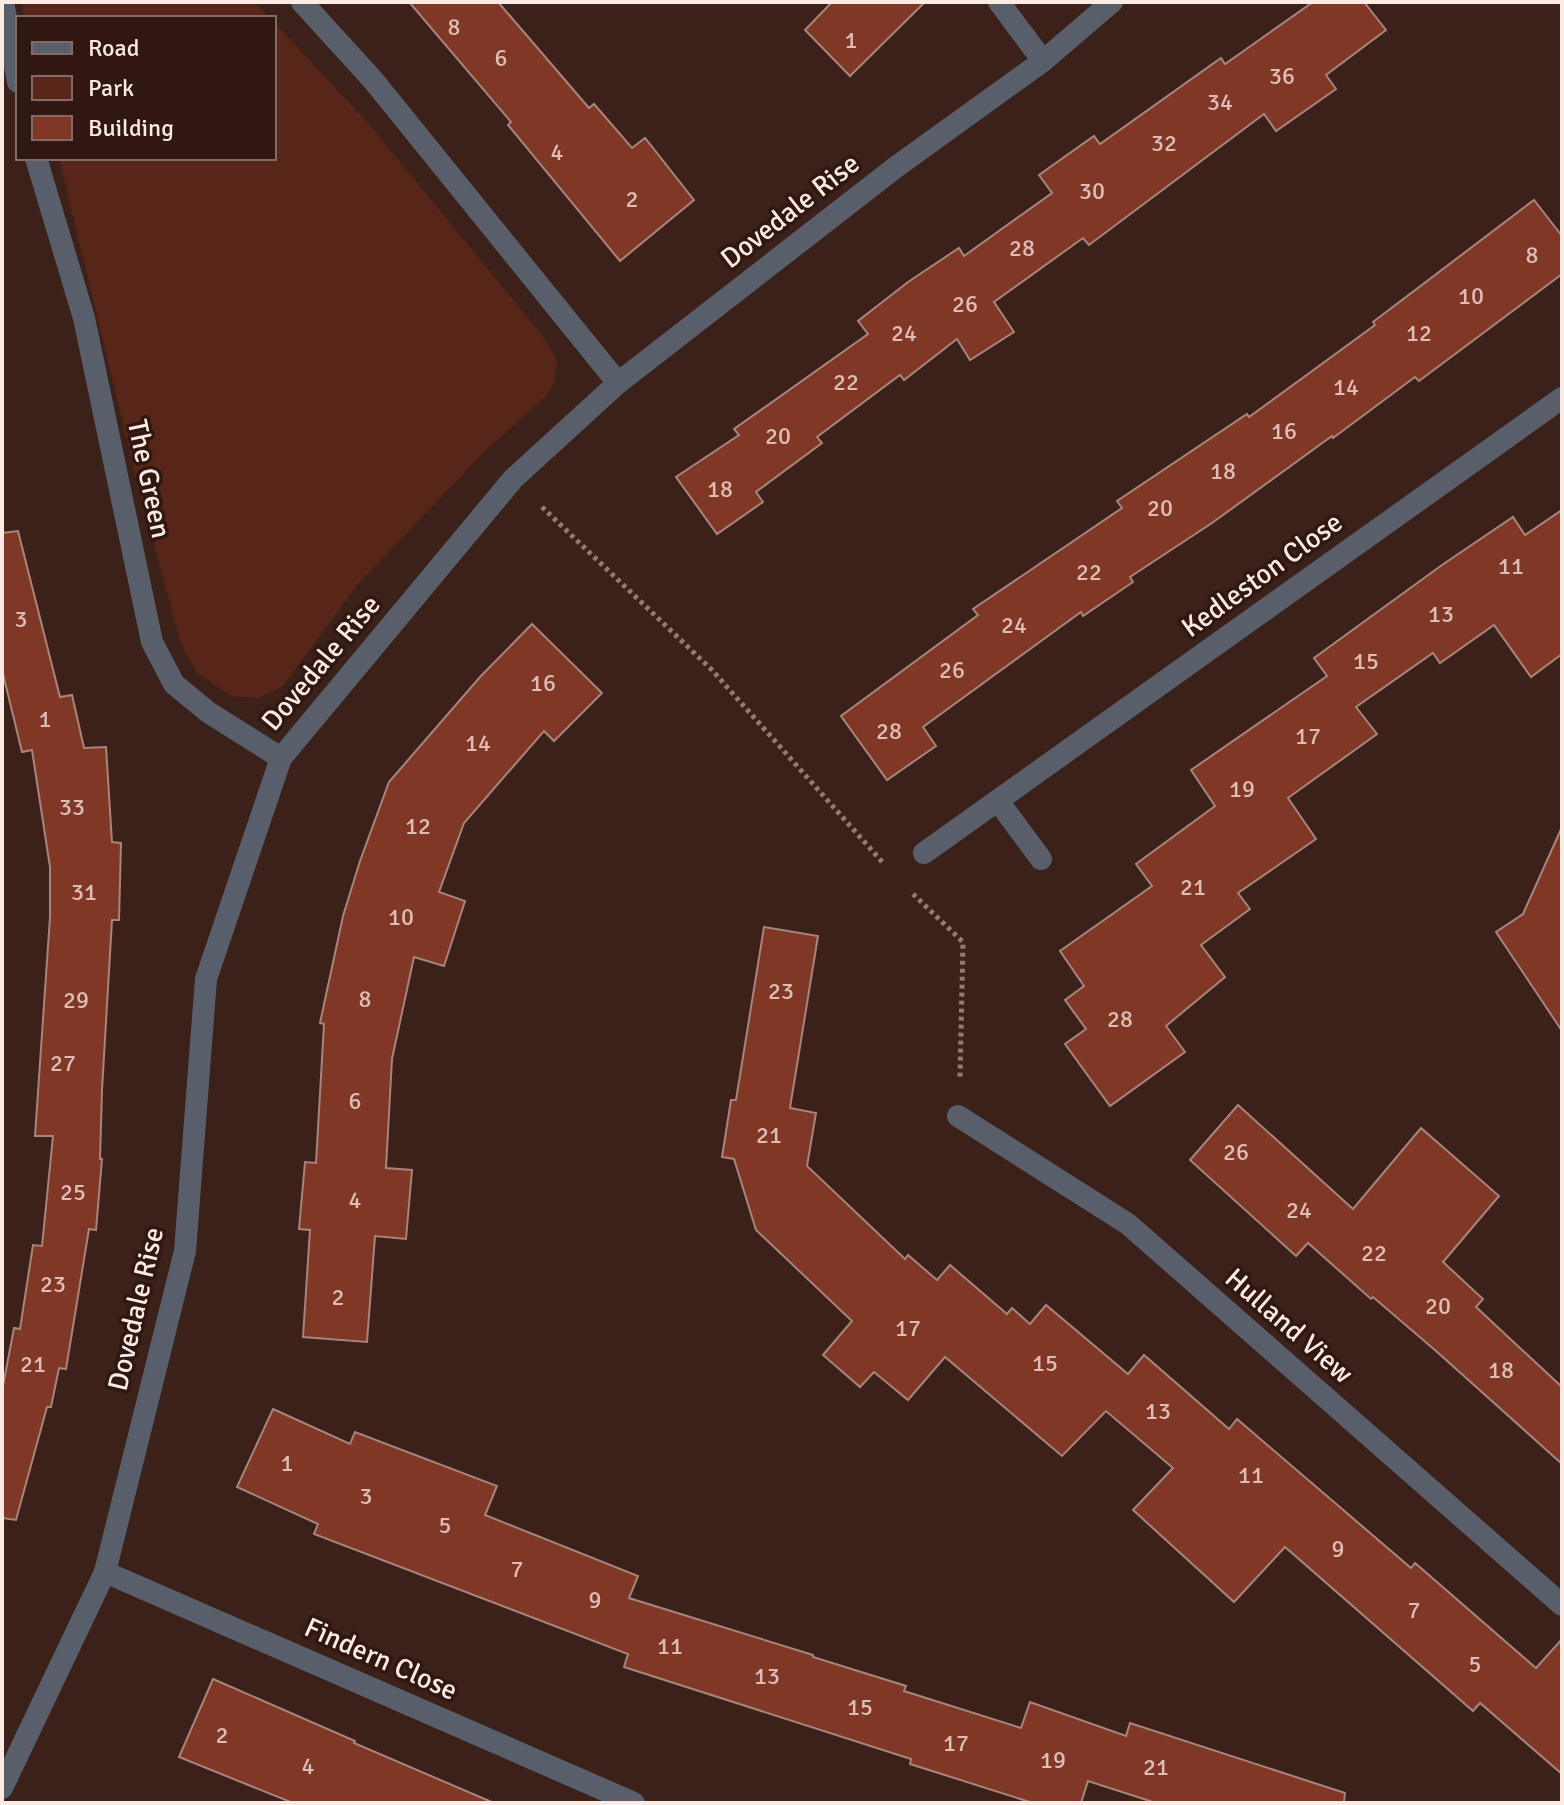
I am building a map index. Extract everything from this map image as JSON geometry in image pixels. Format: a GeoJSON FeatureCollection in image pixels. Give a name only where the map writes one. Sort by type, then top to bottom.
{"type":"FeatureCollection","features":[{"type":"Feature","properties":{"kind":"street"},"geometry":{"type":"LineString","coordinates":[[3,2],[16,71]]}},
{"type":"Feature","properties":{"kind":"street"},"geometry":{"type":"LineString","coordinates":[[302,2],[373,80],[618,383]]}},
{"type":"Feature","properties":{"kind":"street"},"geometry":{"type":"LineString","coordinates":[[999,2],[1043,61]]}},
{"type":"Feature","properties":{"kind":"street","name":"Dovedale Rise"},"geometry":{"type":"LineString","coordinates":[[2,1788],[105,1572],[185,1251],[206,979],[281,758],[513,479],[618,383],[896,167],[1043,61],[1112,2]]}},
{"type":"Feature","properties":{"kind":"street","name":"The Green"},"geometry":{"type":"LineString","coordinates":[[37,160],[84,318],[152,642],[174,684],[208,712],[281,758]]}},
{"type":"Feature","properties":{"kind":"street","name":"Kedleston Close"},"geometry":{"type":"LineString","coordinates":[[924,853],[1562,398]]}},
{"type":"Feature","properties":{"kind":"street"},"geometry":{"type":"LineString","coordinates":[[998,801],[1041,859]]}},
{"type":"Feature","properties":{"kind":"street","name":"Hulland View"},"geometry":{"type":"LineString","coordinates":[[958,1116],[1128,1224],[1562,1605]]}},
{"type":"Feature","properties":{"kind":"street","name":"Findern Close"},"geometry":{"type":"LineString","coordinates":[[105,1572],[634,1803]]}},
{"type":"Feature","properties":{"kind":"path"},"geometry":{"type":"LineString","coordinates":[[513,479],[712,670],[894,875]]}},
{"type":"Feature","properties":{"kind":"path"},"geometry":{"type":"LineString","coordinates":[[903,884],[963,942],[958,1116]]}},
{"type":"Feature","properties":{"kind":"green space"},"geometry":{"type":"Polygon","coordinates":[[[22,2],[255,2],[268,16],[24,16],[22,2]]]}},
{"type":"Feature","properties":{"kind":"green space"},"geometry":{"type":"Polygon","coordinates":[[[276,24],[369,124],[542,335],[557,360],[555,381],[546,396],[485,451],[358,584],[283,686],[259,698],[231,696],[197,673],[181,644],[135,474],[59,160],[276,160],[276,24]]]}},
{"type":"Feature","properties":{"kind":"building"},"geometry":{"type":"Polygon","coordinates":[[[409,2],[498,2],[589,108],[594,104],[632,148],[645,138],[694,200],[620,261],[508,125],[511,122],[409,2]]]}},
{"type":"Feature","properties":{"kind":"building"},"geometry":{"type":"Polygon","coordinates":[[[832,2],[925,2],[850,76],[805,30],[832,2]]]}},
{"type":"Feature","properties":{"kind":"building"},"geometry":{"type":"Polygon","coordinates":[[[1313,2],[1364,2],[1386,30],[1326,75],[1336,89],[1276,131],[1264,114],[1089,245],[1083,238],[994,302],[1014,332],[970,360],[957,339],[904,380],[900,375],[817,437],[822,443],[756,492],[763,502],[717,534],[676,477],[739,435],[734,429],[868,334],[858,321],[908,282],[959,248],[964,256],[1052,193],[1039,175],[1094,136],[1100,144],[1221,58],[1225,64],[1313,2]]]}},
{"type":"Feature","properties":{"kind":"building"},"geometry":{"type":"Polygon","coordinates":[[[1534,200],[1562,236],[1562,274],[1419,381],[1415,377],[1212,523],[1130,577],[1133,582],[1083,616],[1081,612],[923,727],[936,746],[887,780],[841,716],[978,615],[973,609],[1122,508],[1117,501],[1247,414],[1249,417],[1375,325],[1373,322],[1534,200]]]}},
{"type":"Feature","properties":{"kind":"building"},"geometry":{"type":"Polygon","coordinates":[[[1562,510],[1562,654],[1531,677],[1494,625],[1440,663],[1433,653],[1356,707],[1377,734],[1288,798],[1316,839],[1238,893],[1250,909],[1201,945],[1225,977],[1166,1026],[1185,1052],[1110,1106],[1065,1044],[1086,1029],[1065,1000],[1084,986],[1060,951],[1152,886],[1136,864],[1215,806],[1191,770],[1327,676],[1314,658],[1442,565],[1513,517],[1525,535],[1562,510]]]}},
{"type":"Feature","properties":{"kind":"building"},"geometry":{"type":"Polygon","coordinates":[[[18,531],[60,697],[72,695],[84,748],[106,747],[112,842],[121,843],[119,920],[112,920],[96,1230],[89,1229],[66,1369],[59,1368],[51,1407],[47,1407],[16,1520],[2,1518],[2,1391],[14,1328],[20,1329],[33,1245],[42,1246],[53,1136],[35,1136],[50,917],[50,867],[32,750],[22,752],[2,670],[2,533],[18,531]]]}},
{"type":"Feature","properties":{"kind":"building"},"geometry":{"type":"Polygon","coordinates":[[[532,624],[602,693],[554,741],[544,731],[464,823],[439,892],[465,901],[444,966],[414,957],[392,1059],[386,1168],[412,1170],[406,1239],[375,1236],[367,1342],[303,1337],[310,1230],[299,1229],[305,1162],[316,1163],[324,1024],[320,1023],[343,916],[360,861],[389,782],[480,677],[532,624]]]}},
{"type":"Feature","properties":{"kind":"building"},"geometry":{"type":"Polygon","coordinates":[[[1562,827],[1562,1031],[1496,932],[1523,914],[1562,827]]]}},
{"type":"Feature","properties":{"kind":"building"},"geometry":{"type":"Polygon","coordinates":[[[764,927],[818,936],[790,1108],[816,1113],[807,1166],[905,1259],[908,1255],[937,1280],[950,1265],[1007,1314],[1012,1308],[1030,1324],[1046,1305],[1128,1374],[1144,1355],[1229,1429],[1237,1419],[1411,1568],[1415,1563],[1536,1668],[1562,1639],[1562,1774],[1480,1703],[1473,1711],[1285,1547],[1234,1602],[1133,1510],[1173,1468],[1106,1411],[1062,1456],[945,1357],[908,1400],[874,1372],[860,1387],[823,1355],[852,1321],[756,1230],[734,1159],[722,1157],[731,1100],[736,1100],[764,927]]]}},
{"type":"Feature","properties":{"kind":"building"},"geometry":{"type":"Polygon","coordinates":[[[1238,1105],[1353,1209],[1421,1128],[1499,1196],[1443,1262],[1483,1299],[1476,1307],[1562,1387],[1562,1464],[1436,1351],[1308,1243],[1296,1256],[1190,1160],[1238,1105]]]}},
{"type":"Feature","properties":{"kind":"building"},"geometry":{"type":"Polygon","coordinates":[[[273,1409],[350,1444],[355,1432],[497,1486],[485,1515],[638,1576],[629,1598],[813,1655],[906,1686],[904,1691],[1021,1728],[1030,1702],[1126,1736],[1130,1723],[1345,1793],[1344,1803],[1156,1803],[1088,1781],[1081,1803],[1033,1803],[910,1764],[911,1759],[624,1667],[628,1654],[314,1534],[318,1524],[237,1487],[273,1409]]]}},
{"type":"Feature","properties":{"kind":"building"},"geometry":{"type":"Polygon","coordinates":[[[213,1679],[494,1803],[293,1803],[179,1757],[213,1679]]]}}]}
